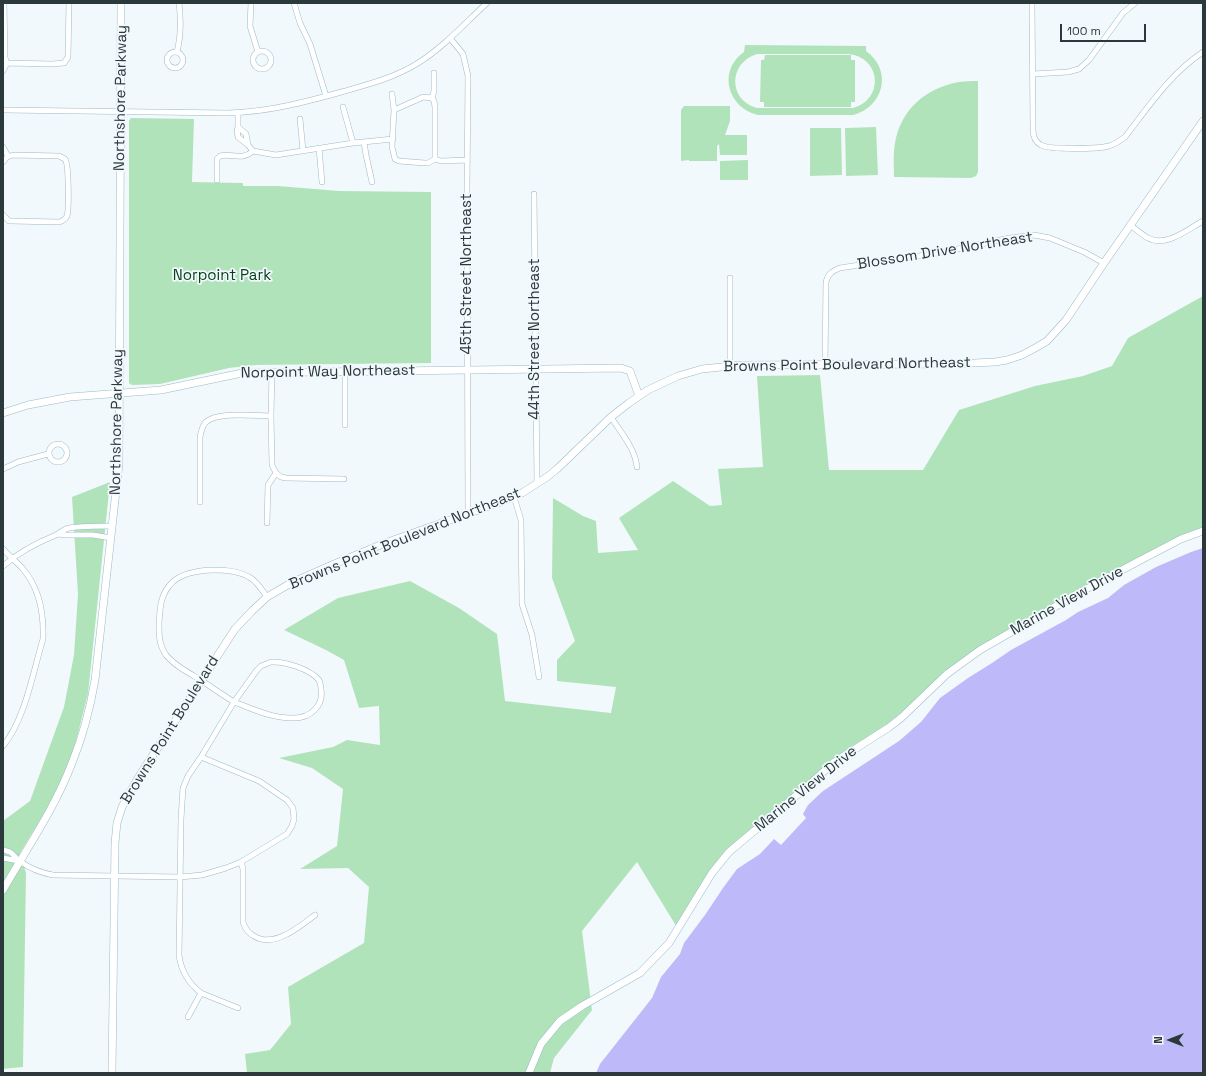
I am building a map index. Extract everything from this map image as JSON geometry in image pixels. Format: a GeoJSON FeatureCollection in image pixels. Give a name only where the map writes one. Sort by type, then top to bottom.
{"type":"FeatureCollection","features":[{"type":"Feature","properties":{"kind":"street"},"geometry":{"type":"LineString","coordinates":[[4,3],[4,58],[8,63]]}},
{"type":"Feature","properties":{"kind":"street"},"geometry":{"type":"LineString","coordinates":[[8,63],[52,64],[65,62],[68,57],[69,3]]}},
{"type":"Feature","properties":{"kind":"street","name":"Northshore Parkway"},"geometry":{"type":"LineString","coordinates":[[3,890],[61,789],[73,763],[89,712],[98,655],[119,464],[121,3]]}},
{"type":"Feature","properties":{"kind":"street"},"geometry":{"type":"LineString","coordinates":[[177,52],[180,27],[179,3]]}},
{"type":"Feature","properties":{"kind":"street"},"geometry":{"type":"LineString","coordinates":[[251,3],[250,26],[258,52]]}},
{"type":"Feature","properties":{"kind":"street"},"geometry":{"type":"LineString","coordinates":[[294,3],[300,23],[310,44],[326,96]]}},
{"type":"Feature","properties":{"kind":"street"},"geometry":{"type":"LineString","coordinates":[[3,110],[238,112],[270,109],[326,96],[370,84],[399,74],[419,63],[450,38],[487,3]]}},
{"type":"Feature","properties":{"kind":"street"},"geometry":{"type":"LineString","coordinates":[[1032,3],[1032,129],[1036,141],[1042,146],[1055,148],[1096,148],[1117,143],[1125,137],[1171,79],[1188,62],[1203,52]]}},
{"type":"Feature","properties":{"kind":"street"},"geometry":{"type":"LineString","coordinates":[[1033,74],[1068,72],[1079,69],[1089,60],[1123,13],[1135,3]]}},
{"type":"Feature","properties":{"kind":"street","name":"45th Street Northeast"},"geometry":{"type":"LineString","coordinates":[[450,38],[463,54],[468,76],[468,515]]}},
{"type":"Feature","properties":{"kind":"street"},"geometry":{"type":"LineString","coordinates":[[3,71],[8,63]]}},
{"type":"Feature","properties":{"kind":"street"},"geometry":{"type":"LineString","coordinates":[[434,73],[434,90],[432,98],[435,107],[435,159]]}},
{"type":"Feature","properties":{"kind":"street"},"geometry":{"type":"LineString","coordinates":[[392,94],[394,110],[393,154],[395,159],[399,161],[428,163],[435,159],[441,161],[467,160]]}},
{"type":"Feature","properties":{"kind":"street"},"geometry":{"type":"LineString","coordinates":[[394,110],[423,97],[432,98]]}},
{"type":"Feature","properties":{"kind":"street"},"geometry":{"type":"LineString","coordinates":[[343,107],[353,143]]}},
{"type":"Feature","properties":{"kind":"street"},"geometry":{"type":"LineString","coordinates":[[238,112],[238,137],[253,151],[276,155],[353,143],[393,139]]}},
{"type":"Feature","properties":{"kind":"street"},"geometry":{"type":"LineString","coordinates":[[300,119],[303,151]]}},
{"type":"Feature","properties":{"kind":"street","name":"Browns Point Boulevard Northeast"},"geometry":{"type":"LineString","coordinates":[[267,597],[291,583],[385,543],[468,515],[514,497],[537,484],[561,465],[611,418],[639,396],[678,376],[702,369],[730,365],[971,363],[995,362],[1022,355],[1047,341],[1057,330],[1077,304],[1203,121]]}},
{"type":"Feature","properties":{"kind":"street"},"geometry":{"type":"LineString","coordinates":[[238,127],[246,134],[248,145]]}},
{"type":"Feature","properties":{"kind":"street"},"geometry":{"type":"LineString","coordinates":[[364,142],[372,182]]}},
{"type":"Feature","properties":{"kind":"street"},"geometry":{"type":"LineString","coordinates":[[3,147],[8,156]]}},
{"type":"Feature","properties":{"kind":"street"},"geometry":{"type":"LineString","coordinates":[[319,148],[322,182]]}},
{"type":"Feature","properties":{"kind":"street"},"geometry":{"type":"LineString","coordinates":[[217,180],[217,160],[220,156],[244,157],[248,156],[253,151]]}},
{"type":"Feature","properties":{"kind":"street"},"geometry":{"type":"LineString","coordinates":[[3,161],[8,156],[13,155],[59,156],[65,159],[68,167],[67,215],[62,221],[9,221],[3,215]]}},
{"type":"Feature","properties":{"kind":"street","name":"44th Street Northeast"},"geometry":{"type":"LineString","coordinates":[[534,194],[537,484]]}},
{"type":"Feature","properties":{"kind":"street"},"geometry":{"type":"LineString","coordinates":[[1130,225],[1148,238],[1166,241],[1203,221]]}},
{"type":"Feature","properties":{"kind":"street","name":"Blossom Drive Northeast"},"geometry":{"type":"LineString","coordinates":[[825,364],[825,288],[827,277],[830,273],[840,268],[938,253],[1014,237],[1034,235],[1050,238],[1084,252],[1104,263]]}},
{"type":"Feature","properties":{"kind":"street"},"geometry":{"type":"LineString","coordinates":[[730,278],[730,365]]}},
{"type":"Feature","properties":{"kind":"street","name":"Norpoint Way Northeast"},"geometry":{"type":"LineString","coordinates":[[3,413],[28,405],[70,397],[161,390],[242,372],[621,368],[630,371],[639,396]]}},
{"type":"Feature","properties":{"kind":"street"},"geometry":{"type":"LineString","coordinates":[[344,425],[345,371]]}},
{"type":"Feature","properties":{"kind":"street"},"geometry":{"type":"LineString","coordinates":[[272,372],[272,465],[276,473],[286,478],[344,479]]}},
{"type":"Feature","properties":{"kind":"street"},"geometry":{"type":"LineString","coordinates":[[200,502],[200,437],[202,428],[208,420],[218,416],[271,416]]}},
{"type":"Feature","properties":{"kind":"street"},"geometry":{"type":"LineString","coordinates":[[611,418],[631,447],[637,467]]}},
{"type":"Feature","properties":{"kind":"street"},"geometry":{"type":"LineString","coordinates":[[3,469],[18,462],[48,454]]}},
{"type":"Feature","properties":{"kind":"street"},"geometry":{"type":"LineString","coordinates":[[267,523],[268,485],[276,473]]}},
{"type":"Feature","properties":{"kind":"street"},"geometry":{"type":"LineString","coordinates":[[514,497],[522,520],[522,604],[532,635],[539,677]]}},
{"type":"Feature","properties":{"kind":"street"},"geometry":{"type":"LineString","coordinates":[[3,566],[12,558],[41,540],[58,534],[65,529],[112,526]]}},
{"type":"Feature","properties":{"kind":"street","name":"Marine View Drive"},"geometry":{"type":"LineString","coordinates":[[529,1073],[541,1044],[560,1021],[582,1006],[640,973],[669,943],[712,873],[728,852],[796,796],[833,763],[901,718],[940,680],[971,655],[1143,558],[1181,539],[1203,531]]}},
{"type":"Feature","properties":{"kind":"street"},"geometry":{"type":"LineString","coordinates":[[58,534],[93,535],[111,538]]}},
{"type":"Feature","properties":{"kind":"street"},"geometry":{"type":"LineString","coordinates":[[3,549],[23,568],[34,585],[43,613],[43,639],[24,704],[13,731],[3,746]]}},
{"type":"Feature","properties":{"kind":"street"},"geometry":{"type":"LineString","coordinates":[[238,1008],[201,993],[187,980],[180,961],[181,819],[183,788],[188,776],[234,702],[261,666],[271,662],[286,663],[313,675],[319,681],[322,694],[321,703],[314,712],[295,718],[265,714],[234,702],[172,662],[162,648],[159,639],[160,607],[163,595],[168,586],[179,577],[191,572],[204,570],[241,573],[250,578],[259,586],[267,597]]}},
{"type":"Feature","properties":{"kind":"street","name":"Browns Point Boulevard"},"geometry":{"type":"LineString","coordinates":[[112,1073],[116,832],[122,806],[138,778],[235,629],[252,610],[267,597]]}},
{"type":"Feature","properties":{"kind":"street"},"geometry":{"type":"LineString","coordinates":[[3,858],[19,861],[34,870],[53,875],[180,877],[209,873],[241,862],[287,834],[294,819],[293,808],[283,797],[259,781],[201,757]]}},
{"type":"Feature","properties":{"kind":"street"},"geometry":{"type":"LineString","coordinates":[[3,850],[12,852],[19,861]]}},
{"type":"Feature","properties":{"kind":"street"},"geometry":{"type":"LineString","coordinates":[[241,862],[244,869],[244,922],[246,930],[251,934],[260,939],[279,937],[295,929],[316,915]]}},
{"type":"Feature","properties":{"kind":"street"},"geometry":{"type":"LineString","coordinates":[[188,1017],[201,993]]}},
{"type":"Feature","properties":{"kind":"green space"},"geometry":{"type":"Polygon","coordinates":[[[745,45],[866,46],[866,51],[880,68],[882,77],[881,87],[878,96],[872,104],[864,111],[853,115],[758,115],[739,105],[733,97],[730,88],[729,78],[731,69],[736,60],[744,52],[745,45]],[[757,54],[747,59],[741,65],[735,81],[737,90],[747,104],[757,108],[853,108],[863,103],[870,96],[874,88],[875,79],[873,70],[867,62],[859,57],[848,54],[757,54]]]}},
{"type":"Feature","properties":{"kind":"green space"},"geometry":{"type":"Polygon","coordinates":[[[765,55],[851,55],[851,60],[855,60],[855,102],[851,102],[851,107],[764,107],[764,102],[760,102],[761,60],[764,60],[765,55]]]}},
{"type":"Feature","properties":{"kind":"green space"},"geometry":{"type":"Polygon","coordinates":[[[978,81],[978,172],[976,176],[971,178],[894,177],[895,143],[898,131],[909,110],[926,95],[936,89],[959,82],[978,81]]]}},
{"type":"Feature","properties":{"kind":"green space"},"geometry":{"type":"Polygon","coordinates":[[[684,106],[730,106],[730,121],[725,135],[747,135],[747,155],[720,155],[719,144],[717,146],[717,161],[681,161],[681,110],[684,106]]]}},
{"type":"Feature","properties":{"kind":"green space","name":"Norpoint Park"},"geometry":{"type":"Polygon","coordinates":[[[131,118],[194,119],[192,182],[243,183],[243,186],[278,186],[339,191],[431,192],[431,363],[256,365],[229,368],[160,384],[132,385],[129,383],[129,121],[131,118]]]}},
{"type":"Feature","properties":{"kind":"green space"},"geometry":{"type":"Polygon","coordinates":[[[876,127],[878,175],[846,176],[845,128],[876,127]]]}},
{"type":"Feature","properties":{"kind":"green space"},"geometry":{"type":"Polygon","coordinates":[[[810,128],[841,128],[842,175],[810,176],[810,128]]]}},
{"type":"Feature","properties":{"kind":"green space"},"geometry":{"type":"Polygon","coordinates":[[[748,160],[748,180],[720,180],[720,161],[748,160]]]}},
{"type":"Feature","properties":{"kind":"green space"},"geometry":{"type":"Polygon","coordinates":[[[1203,296],[1203,528],[980,650],[796,796],[712,873],[678,929],[637,862],[582,931],[592,1010],[554,1058],[550,1073],[247,1073],[245,1054],[270,1050],[291,1024],[288,987],[364,943],[369,887],[348,868],[300,869],[337,846],[343,789],[312,768],[279,758],[333,747],[347,740],[380,745],[379,706],[359,708],[344,660],[284,630],[338,598],[410,581],[459,608],[497,634],[505,701],[611,713],[616,687],[557,681],[557,660],[575,641],[552,578],[553,498],[583,516],[596,521],[598,553],[638,550],[619,518],[673,481],[710,506],[722,505],[718,469],[763,467],[757,376],[820,375],[829,470],[923,470],[959,410],[1035,386],[1083,376],[1112,366],[1128,338],[1203,296]]]}},
{"type":"Feature","properties":{"kind":"green space"},"geometry":{"type":"Polygon","coordinates":[[[110,482],[88,694],[67,776],[20,853],[26,873],[23,1067],[3,1069],[3,821],[30,801],[64,707],[74,655],[78,594],[72,497],[110,482]]]}},
{"type":"Feature","properties":{"kind":"shaded area"},"geometry":{"type":"Polygon","coordinates":[[[1203,548],[1203,1073],[596,1073],[600,1064],[652,998],[661,977],[680,954],[684,943],[737,869],[760,854],[774,839],[781,845],[806,818],[803,814],[808,805],[823,791],[899,741],[921,722],[940,698],[1011,650],[1078,612],[1108,598],[1124,585],[1156,567],[1203,548]]]}}]}
